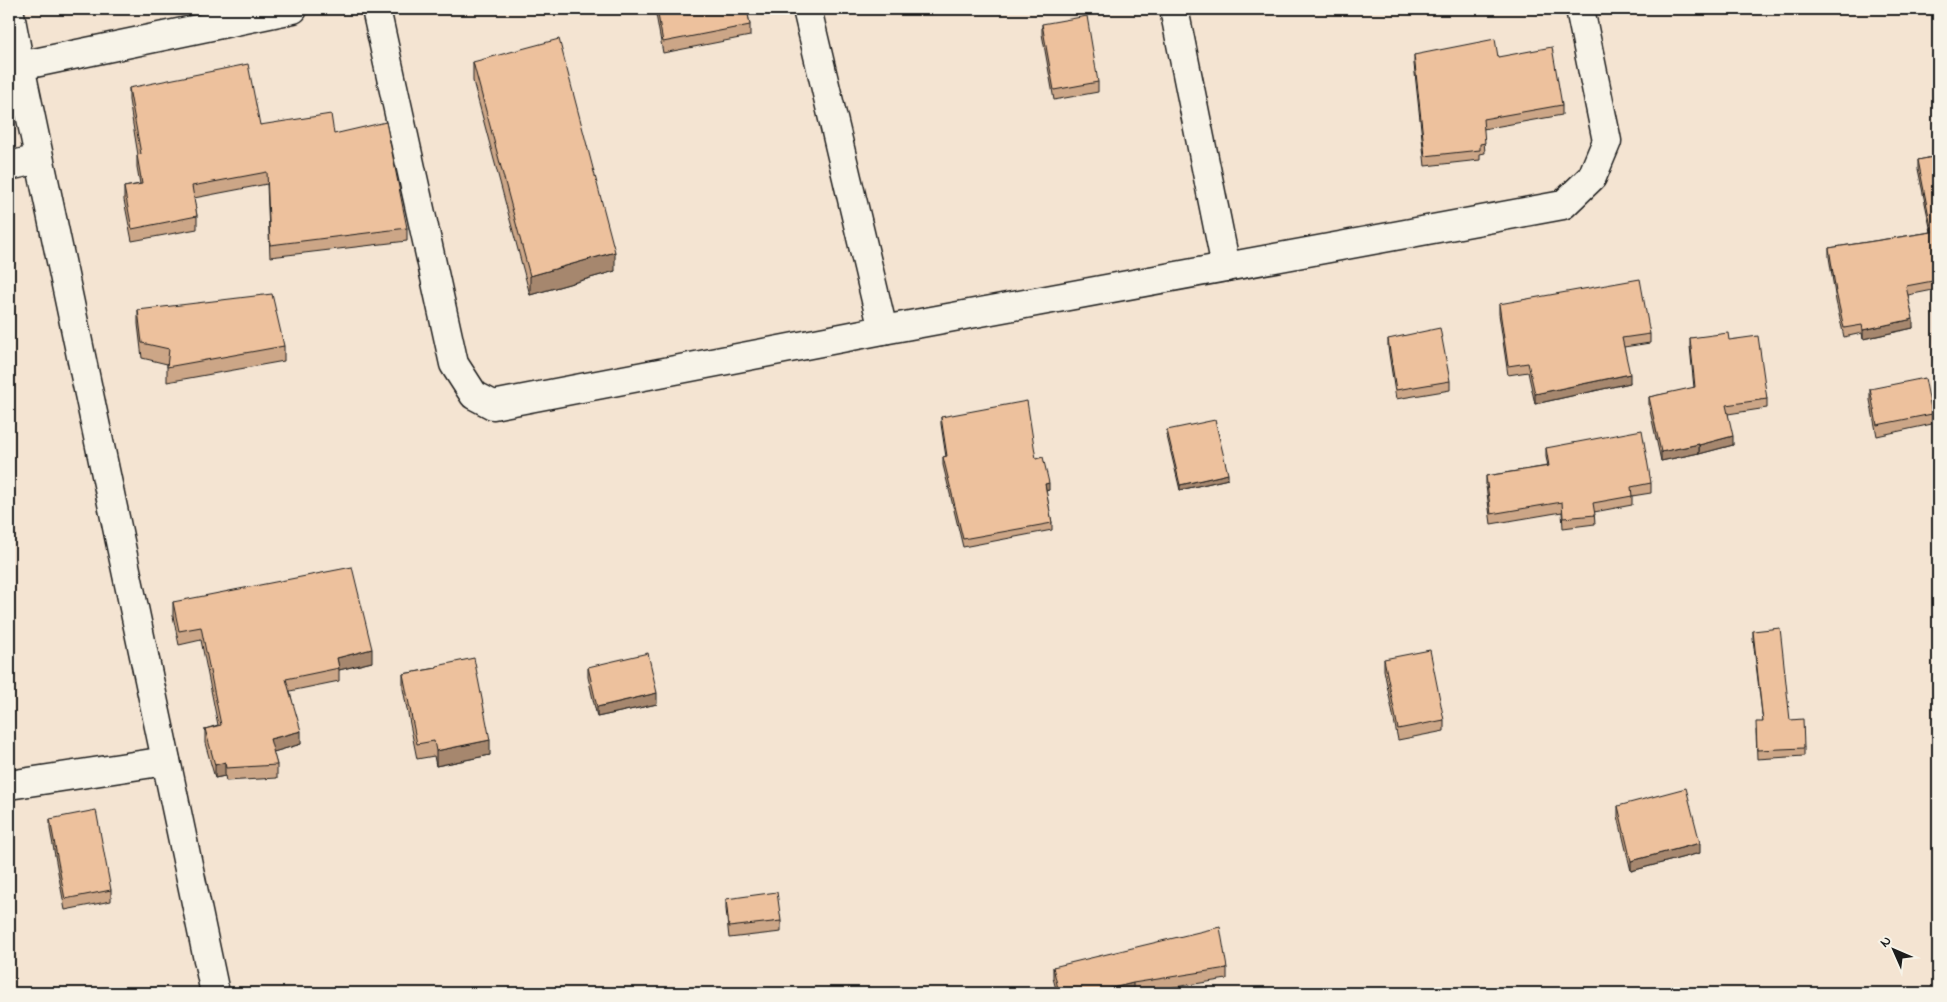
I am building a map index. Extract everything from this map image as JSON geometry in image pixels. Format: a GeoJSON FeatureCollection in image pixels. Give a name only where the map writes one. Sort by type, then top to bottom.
{"type":"FeatureCollection","features":[{"type":"Feature","properties":{"kind":"street"},"geometry":{"type":"LineString","coordinates":[[9,9],[215,993]]}},
{"type":"Feature","properties":{"kind":"street"},"geometry":{"type":"LineString","coordinates":[[20,66],[293,9]]}},
{"type":"Feature","properties":{"kind":"street"},"geometry":{"type":"LineString","coordinates":[[376,9],[454,364],[474,395],[493,405],[883,330],[1563,205],[1592,178],[1607,141],[1580,9]]}},
{"type":"Feature","properties":{"kind":"street"},"geometry":{"type":"LineString","coordinates":[[807,9],[883,330]]}},
{"type":"Feature","properties":{"kind":"street"},"geometry":{"type":"LineString","coordinates":[[1174,9],[1226,267]]}},
{"type":"Feature","properties":{"kind":"street"},"geometry":{"type":"LineString","coordinates":[[9,166],[39,159]]}},
{"type":"Feature","properties":{"kind":"street"},"geometry":{"type":"LineString","coordinates":[[9,785],[166,761]]}},
{"type":"Feature","properties":{"kind":"building"},"geometry":{"type":"Polygon","coordinates":[[[657,9],[747,9],[750,25],[663,42],[657,9]]]}},
{"type":"Feature","properties":{"kind":"building"},"geometry":{"type":"Polygon","coordinates":[[[1087,16],[1098,82],[1054,90],[1042,24],[1087,16]]]}},
{"type":"Feature","properties":{"kind":"building"},"geometry":{"type":"Polygon","coordinates":[[[559,39],[615,252],[530,276],[473,62],[559,39]]]}},
{"type":"Feature","properties":{"kind":"building"},"geometry":{"type":"Polygon","coordinates":[[[1495,39],[1498,57],[1552,47],[1562,105],[1483,119],[1485,143],[1480,144],[1480,150],[1425,156],[1414,55],[1495,39]]]}},
{"type":"Feature","properties":{"kind":"building"},"geometry":{"type":"Polygon","coordinates":[[[248,64],[260,125],[331,114],[334,134],[386,122],[407,228],[270,245],[267,172],[192,186],[197,216],[132,229],[124,187],[142,184],[137,155],[141,154],[129,88],[248,64]]]}},
{"type":"Feature","properties":{"kind":"building"},"geometry":{"type":"Polygon","coordinates":[[[1938,156],[1938,280],[1906,286],[1913,319],[1863,330],[1862,325],[1844,328],[1829,248],[1932,232],[1918,160],[1938,156]]]}},
{"type":"Feature","properties":{"kind":"building"},"geometry":{"type":"Polygon","coordinates":[[[1640,279],[1650,334],[1622,338],[1630,374],[1535,394],[1528,363],[1508,366],[1499,304],[1640,279]]]}},
{"type":"Feature","properties":{"kind":"building"},"geometry":{"type":"Polygon","coordinates":[[[272,294],[284,346],[167,367],[169,349],[142,343],[138,310],[272,294]]]}},
{"type":"Feature","properties":{"kind":"building"},"geometry":{"type":"Polygon","coordinates":[[[1440,328],[1450,381],[1396,390],[1388,339],[1440,328]]]}},
{"type":"Feature","properties":{"kind":"building"},"geometry":{"type":"Polygon","coordinates":[[[1728,333],[1729,340],[1758,336],[1767,399],[1726,405],[1733,436],[1661,452],[1649,397],[1695,387],[1690,338],[1728,333]]]}},
{"type":"Feature","properties":{"kind":"building"},"geometry":{"type":"Polygon","coordinates":[[[1925,378],[1932,414],[1877,425],[1870,389],[1925,378]]]}},
{"type":"Feature","properties":{"kind":"building"},"geometry":{"type":"Polygon","coordinates":[[[1027,401],[1036,459],[1043,457],[1049,483],[1045,484],[1052,523],[963,539],[943,457],[947,456],[941,417],[1027,401]]]}},
{"type":"Feature","properties":{"kind":"building"},"geometry":{"type":"Polygon","coordinates":[[[1215,420],[1228,474],[1180,485],[1167,430],[1215,420]]]}},
{"type":"Feature","properties":{"kind":"building"},"geometry":{"type":"Polygon","coordinates":[[[1642,430],[1651,483],[1631,487],[1632,496],[1593,503],[1595,515],[1563,518],[1562,502],[1491,514],[1486,476],[1549,466],[1546,448],[1642,430]]]}},
{"type":"Feature","properties":{"kind":"building"},"geometry":{"type":"Polygon","coordinates":[[[352,567],[372,649],[337,658],[339,668],[286,679],[301,731],[270,739],[277,765],[226,768],[225,762],[215,765],[205,729],[221,725],[201,627],[179,631],[173,602],[352,567]]]}},
{"type":"Feature","properties":{"kind":"building"},"geometry":{"type":"Polygon","coordinates":[[[1780,628],[1790,720],[1803,719],[1804,748],[1757,750],[1756,722],[1763,722],[1753,631],[1780,628]]]}},
{"type":"Feature","properties":{"kind":"building"},"geometry":{"type":"Polygon","coordinates":[[[1430,650],[1444,720],[1398,729],[1384,659],[1430,650]]]}},
{"type":"Feature","properties":{"kind":"building"},"geometry":{"type":"Polygon","coordinates":[[[648,653],[657,693],[597,707],[588,667],[648,653]]]}},
{"type":"Feature","properties":{"kind":"building"},"geometry":{"type":"Polygon","coordinates":[[[474,658],[490,740],[436,751],[434,741],[417,744],[403,674],[437,668],[437,666],[474,658]]]}},
{"type":"Feature","properties":{"kind":"building"},"geometry":{"type":"Polygon","coordinates":[[[1686,788],[1700,843],[1631,861],[1618,806],[1686,788]]]}},
{"type":"Feature","properties":{"kind":"building"},"geometry":{"type":"Polygon","coordinates":[[[96,810],[111,890],[65,899],[50,819],[96,810]]]}},
{"type":"Feature","properties":{"kind":"building"},"geometry":{"type":"Polygon","coordinates":[[[777,892],[781,921],[729,927],[726,899],[777,892]]]}},
{"type":"Feature","properties":{"kind":"building"},"geometry":{"type":"Polygon","coordinates":[[[1220,927],[1227,968],[1133,983],[1092,993],[1059,993],[1053,967],[1220,927]]]}}]}
